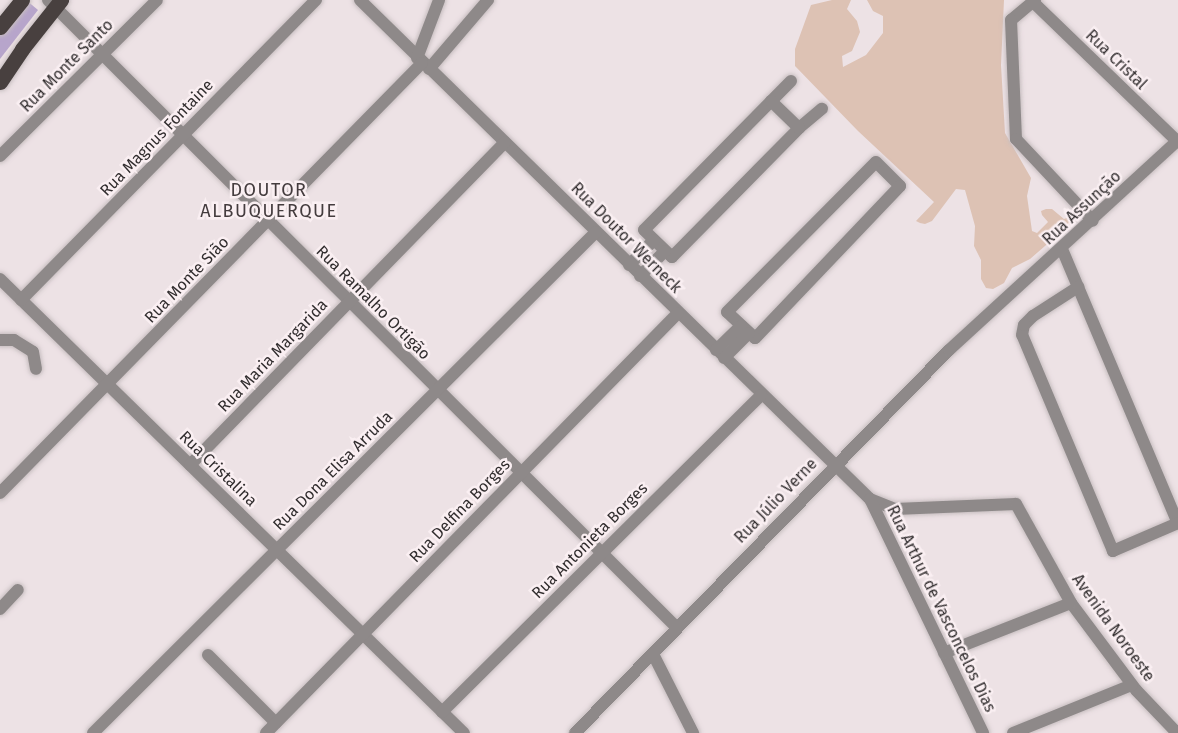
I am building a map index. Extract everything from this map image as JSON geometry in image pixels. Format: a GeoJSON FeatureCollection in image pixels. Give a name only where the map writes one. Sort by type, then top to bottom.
{"type":"FeatureCollection","features":[{"type":"Feature","properties":{"kind":"main road"},"geometry":{"type":"LineString","coordinates":[[0,27],[22,0]]}},
{"type":"Feature","properties":{"kind":"main road"},"geometry":{"type":"LineString","coordinates":[[0,82],[55,2]]}},
{"type":"Feature","properties":{"kind":"street","name":"Rua Monte Santo"},"geometry":{"type":"LineString","coordinates":[[0,156],[157,0]]}},
{"type":"Feature","properties":{"kind":"street","name":"Rua Magnus Fontaine"},"geometry":{"type":"LineString","coordinates":[[21,300],[316,0]]}},
{"type":"Feature","properties":{"kind":"street","name":"Rua Doutor Werneck"},"geometry":{"type":"LineString","coordinates":[[360,0],[761,395],[870,499]]}},
{"type":"Feature","properties":{"kind":"street"},"geometry":{"type":"LineString","coordinates":[[423,63],[439,0]]}},
{"type":"Feature","properties":{"kind":"street","name":"Rua Monte Sião"},"geometry":{"type":"LineString","coordinates":[[0,493],[423,63],[488,0]]}},
{"type":"Feature","properties":{"kind":"street"},"geometry":{"type":"LineString","coordinates":[[1034,1],[1011,20],[1016,139],[1093,221]]}},
{"type":"Feature","properties":{"kind":"street","name":"Rua Cristal"},"geometry":{"type":"LineString","coordinates":[[1034,1],[1177,141]]}},
{"type":"Feature","properties":{"kind":"street","name":"Rua Ramalho Ortigão"},"geometry":{"type":"LineString","coordinates":[[55,2],[101,56],[676,628]]}},
{"type":"Feature","properties":{"kind":"street"},"geometry":{"type":"LineString","coordinates":[[791,81],[644,230],[665,250],[672,256],[799,128],[822,109]]}},
{"type":"Feature","properties":{"kind":"street"},"geometry":{"type":"LineString","coordinates":[[771,101],[799,128]]}},
{"type":"Feature","properties":{"kind":"street","name":"Rua Assunção"},"geometry":{"type":"LineString","coordinates":[[1007,299],[1177,141]]}},
{"type":"Feature","properties":{"kind":"street","name":"Rua Maria Margarida"},"geometry":{"type":"LineString","coordinates":[[190,465],[505,142]]}},
{"type":"Feature","properties":{"kind":"street"},"geometry":{"type":"LineString","coordinates":[[876,162],[900,186],[755,338],[745,329],[727,312],[876,162]]}},
{"type":"Feature","properties":{"kind":"street","name":"Rua Dona Elisa Arruda"},"geometry":{"type":"LineString","coordinates":[[93,733],[596,232]]}},
{"type":"Feature","properties":{"kind":"street"},"geometry":{"type":"LineString","coordinates":[[629,265],[654,240]]}},
{"type":"Feature","properties":{"kind":"street"},"geometry":{"type":"LineString","coordinates":[[1062,249],[1178,523],[1113,551],[1022,335],[1024,325],[1033,316],[1078,287]]}},
{"type":"Feature","properties":{"kind":"street"},"geometry":{"type":"LineString","coordinates":[[640,276],[665,250]]}},
{"type":"Feature","properties":{"kind":"street","name":"Rua Cristalina"},"geometry":{"type":"LineString","coordinates":[[0,279],[464,733]]}},
{"type":"Feature","properties":{"kind":"street","name":"Rua Júlio Verne"},"geometry":{"type":"LineString","coordinates":[[575,733],[834,465],[949,350],[1007,299]]}},
{"type":"Feature","properties":{"kind":"street","name":"Rua Delfina Borges"},"geometry":{"type":"LineString","coordinates":[[266,733],[678,313]]}},
{"type":"Feature","properties":{"kind":"street"},"geometry":{"type":"LineString","coordinates":[[720,354],[745,329]]}},
{"type":"Feature","properties":{"kind":"street"},"geometry":{"type":"LineString","coordinates":[[0,340],[14,340],[33,352],[36,369]]}},
{"type":"Feature","properties":{"kind":"street","name":"Rua Antonieta Borges"},"geometry":{"type":"LineString","coordinates":[[442,712],[761,395]]}},
{"type":"Feature","properties":{"kind":"street","name":"Avenida Noroeste"},"geometry":{"type":"LineString","coordinates":[[870,499],[895,509],[1016,504],[1071,603],[1132,685],[1177,733]]}},
{"type":"Feature","properties":{"kind":"street","name":"Rua Arthur de Vasconcelos Dias"},"geometry":{"type":"LineString","coordinates":[[870,499],[983,733]]}},
{"type":"Feature","properties":{"kind":"street"},"geometry":{"type":"LineString","coordinates":[[0,609],[18,590]]}},
{"type":"Feature","properties":{"kind":"street"},"geometry":{"type":"LineString","coordinates":[[944,653],[1071,603]]}},
{"type":"Feature","properties":{"kind":"street"},"geometry":{"type":"LineString","coordinates":[[653,654],[693,733]]}},
{"type":"Feature","properties":{"kind":"street"},"geometry":{"type":"LineString","coordinates":[[208,655],[276,723]]}},
{"type":"Feature","properties":{"kind":"street"},"geometry":{"type":"LineString","coordinates":[[1013,733],[1132,685]]}},
{"type":"Feature","properties":{"kind":"shaded area"},"geometry":{"type":"Polygon","coordinates":[[[26,0],[38,10],[0,59],[0,30],[26,0]]]}},
{"type":"Feature","properties":{"kind":"shaded area"},"geometry":{"type":"Polygon","coordinates":[[[832,0],[851,0],[847,9],[857,21],[860,32],[852,51],[842,56],[843,67],[866,55],[883,33],[883,16],[873,11],[867,0],[1004,0],[1001,65],[1005,133],[1031,178],[1027,196],[1032,231],[1037,233],[1048,222],[1041,211],[1046,209],[1052,209],[1064,219],[1075,215],[1075,220],[1030,259],[1012,268],[1004,283],[993,289],[986,288],[981,279],[981,260],[974,246],[975,226],[965,190],[956,189],[932,221],[925,224],[916,221],[934,202],[858,131],[795,66],[795,49],[811,5],[832,0]]]}},
{"type":"Feature","properties":{"kind":"district","name":"DOUTOR ALBUQUERQUE"},"geometry":{"type":"Point","coordinates":[269,201]}}]}
